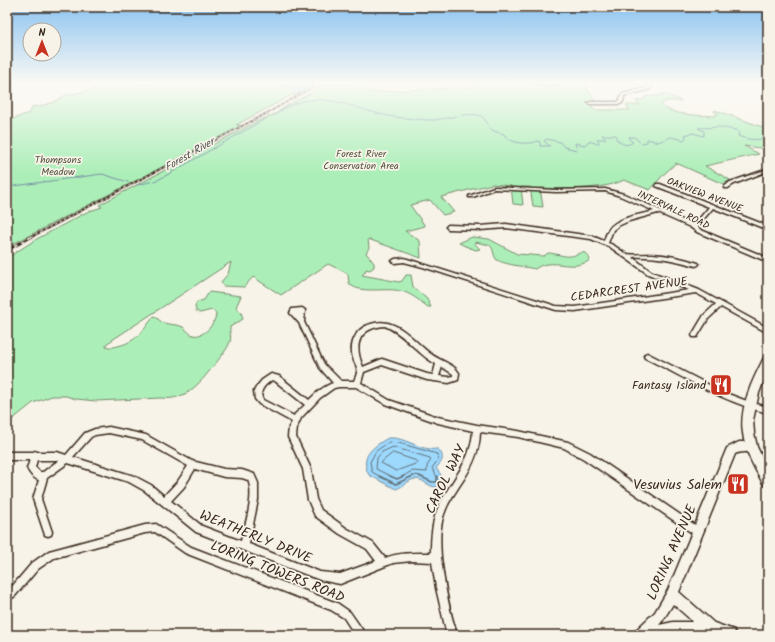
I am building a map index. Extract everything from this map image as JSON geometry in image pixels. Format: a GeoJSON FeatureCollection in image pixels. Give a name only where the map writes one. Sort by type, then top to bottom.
{"type":"FeatureCollection","features":[{"type":"Feature","properties":{"kind":"highway"},"geometry":{"type":"LineString","coordinates":[[768,358],[750,406],[747,424],[751,447],[768,480]]}},
{"type":"Feature","properties":{"kind":"main road","name":"LORING AVENUE"},"geometry":{"type":"LineString","coordinates":[[641,635],[659,616],[672,594],[732,451],[739,447],[751,447]]}},
{"type":"Feature","properties":{"kind":"main road"},"geometry":{"type":"LineString","coordinates":[[672,594],[710,628],[728,635]]}},
{"type":"Feature","properties":{"kind":"main road"},"geometry":{"type":"LineString","coordinates":[[651,635],[675,628],[710,628]]}},
{"type":"Feature","properties":{"kind":"street"},"geometry":{"type":"LineString","coordinates":[[726,187],[732,183],[768,170]]}},
{"type":"Feature","properties":{"kind":"street","name":"OAKVIEW AVENUE"},"geometry":{"type":"LineString","coordinates":[[658,185],[768,228]]}},
{"type":"Feature","properties":{"kind":"street","name":"INTERVALE ROAD"},"geometry":{"type":"LineString","coordinates":[[471,196],[494,188],[609,191],[659,211],[694,228],[699,232],[768,260]]}},
{"type":"Feature","properties":{"kind":"street"},"geometry":{"type":"LineString","coordinates":[[694,228],[712,206]]}},
{"type":"Feature","properties":{"kind":"street"},"geometry":{"type":"LineString","coordinates":[[606,242],[611,229],[619,222],[644,217],[659,211]]}},
{"type":"Feature","properties":{"kind":"street"},"geometry":{"type":"LineString","coordinates":[[448,227],[480,228],[506,226],[586,237],[606,242],[650,273],[697,291]]}},
{"type":"Feature","properties":{"kind":"street"},"geometry":{"type":"LineString","coordinates":[[626,256],[660,255],[677,258],[696,264]]}},
{"type":"Feature","properties":{"kind":"street","name":"CEDARCREST AVENUE"},"geometry":{"type":"LineString","coordinates":[[395,261],[404,260],[425,266],[556,308],[575,309],[697,291],[768,331]]}},
{"type":"Feature","properties":{"kind":"street"},"geometry":{"type":"LineString","coordinates":[[695,335],[706,317],[720,304]]}},
{"type":"Feature","properties":{"kind":"street"},"geometry":{"type":"LineString","coordinates":[[301,322],[322,366],[339,384]]}},
{"type":"Feature","properties":{"kind":"street"},"geometry":{"type":"LineString","coordinates":[[357,384],[361,370],[356,356],[356,342],[362,331],[368,326],[376,324],[390,325],[440,363],[453,370],[457,376],[452,380],[435,378],[411,373],[382,362],[361,370]]}},
{"type":"Feature","properties":{"kind":"street"},"geometry":{"type":"LineString","coordinates":[[647,356],[734,400],[750,406],[768,410]]}},
{"type":"Feature","properties":{"kind":"street"},"geometry":{"type":"LineString","coordinates":[[435,378],[440,363]]}},
{"type":"Feature","properties":{"kind":"street"},"geometry":{"type":"LineString","coordinates":[[296,420],[258,399],[257,394],[261,384],[271,377],[277,378],[309,404]]}},
{"type":"Feature","properties":{"kind":"street"},"geometry":{"type":"LineString","coordinates":[[383,563],[370,546],[318,513],[314,506],[307,469],[292,437],[293,427],[296,420],[309,404],[327,389],[339,384],[357,384],[376,396],[401,408],[438,420],[550,441],[575,450],[587,456],[698,532]]}},
{"type":"Feature","properties":{"kind":"street","name":"CAROL WAY"},"geometry":{"type":"LineString","coordinates":[[452,635],[442,600],[437,558],[437,523],[442,507],[473,455],[476,446],[477,428]]}},
{"type":"Feature","properties":{"kind":"street"},"geometry":{"type":"LineString","coordinates":[[35,455],[31,468],[38,476],[44,476],[67,459],[88,435],[95,432],[109,430],[143,437],[166,449],[184,462],[193,465],[224,473],[248,475],[254,480],[251,514],[244,547]]}},
{"type":"Feature","properties":{"kind":"street","name":"WEATHERLY DRIVE"},"geometry":{"type":"LineString","coordinates":[[7,456],[57,456],[143,484],[199,529],[320,576],[335,579],[402,558],[437,558]]}},
{"type":"Feature","properties":{"kind":"street"},"geometry":{"type":"LineString","coordinates":[[165,502],[181,484],[193,465]]}},
{"type":"Feature","properties":{"kind":"street"},"geometry":{"type":"LineString","coordinates":[[44,476],[37,499],[48,532]]}},
{"type":"Feature","properties":{"kind":"street","name":"LORING TOWERS ROAD"},"geometry":{"type":"LineString","coordinates":[[12,593],[35,566],[52,554],[151,528],[160,530],[181,546],[198,554],[334,606],[347,615],[361,635]]}},
{"type":"Feature","properties":{"kind":"green space","name":"Thompsons Meadow"},"geometry":{"type":"Polygon","coordinates":[[[29,113],[258,113],[236,125],[241,125],[234,130],[7,247],[7,121],[29,113]]]}},
{"type":"Feature","properties":{"kind":"green space","name":"Forest River Conservation Area"},"geometry":{"type":"Polygon","coordinates":[[[678,113],[714,116],[718,114],[717,113],[723,113],[768,129],[768,149],[744,146],[759,154],[705,166],[730,180],[723,184],[676,163],[650,190],[624,180],[606,186],[571,189],[540,188],[543,207],[533,206],[530,187],[521,187],[523,205],[513,204],[511,186],[492,184],[441,197],[454,212],[443,215],[430,200],[410,205],[425,226],[405,231],[420,241],[421,258],[368,239],[369,248],[366,253],[374,263],[374,267],[370,270],[366,269],[362,275],[399,282],[402,281],[406,275],[411,275],[413,287],[427,299],[431,307],[428,307],[407,293],[394,290],[365,290],[353,287],[349,283],[347,273],[328,264],[281,295],[253,277],[244,287],[223,286],[221,282],[228,274],[231,262],[106,344],[106,346],[112,347],[130,342],[143,331],[154,316],[166,324],[183,327],[193,335],[201,334],[212,325],[216,313],[212,310],[200,313],[196,311],[195,306],[197,302],[204,300],[209,292],[241,296],[236,307],[241,312],[243,319],[230,327],[231,340],[227,348],[199,383],[186,393],[179,397],[170,398],[96,401],[76,399],[66,396],[52,396],[33,403],[13,419],[7,420],[7,258],[35,240],[87,212],[102,207],[99,205],[256,122],[275,114],[678,113]]]}},
{"type":"Feature","properties":{"kind":"green space"},"geometry":{"type":"Polygon","coordinates":[[[472,237],[489,239],[517,254],[544,256],[548,253],[568,256],[584,253],[590,260],[583,264],[576,265],[548,264],[542,265],[535,269],[514,265],[498,261],[494,256],[490,245],[475,242],[480,249],[476,250],[459,243],[472,237]]]}},
{"type":"Feature","properties":{"kind":"water"},"geometry":{"type":"Polygon","coordinates":[[[388,438],[401,439],[425,448],[438,449],[442,454],[442,461],[436,468],[441,475],[441,486],[434,487],[416,479],[411,480],[396,489],[369,475],[366,469],[366,458],[372,449],[388,438]]]}},
{"type":"Feature","properties":{"kind":"waterway","name":"Forest River"},"geometry":{"type":"LineString","coordinates":[[274,116],[279,113]]}},
{"type":"Feature","properties":{"kind":"waterway","name":"Forest River"},"geometry":{"type":"LineString","coordinates":[[375,113],[412,119],[433,120],[467,115],[478,115],[485,119],[492,130],[504,134],[510,140],[515,142],[530,143],[538,141],[540,142],[540,146],[550,146],[544,141],[547,139],[560,142],[564,147],[577,150],[575,143],[585,145],[589,141],[598,144],[599,142],[597,139],[606,139],[602,135],[616,135],[616,139],[626,145],[633,142],[629,139],[629,137],[634,137],[641,143],[647,142],[647,139],[658,142],[671,137],[684,140],[686,138],[685,135],[692,133],[704,136],[704,131],[698,128],[718,127],[736,130],[739,132],[738,136],[749,139],[768,137]]}},
{"type":"Feature","properties":{"kind":"waterway","name":"Forest River"},"geometry":{"type":"LineString","coordinates":[[137,185],[158,180],[267,118]]}},
{"type":"Feature","properties":{"kind":"waterway","name":"Forest River"},"geometry":{"type":"LineString","coordinates":[[7,187],[102,174],[128,182]]}},
{"type":"Feature","properties":{"kind":"railway"},"geometry":{"type":"LineString","coordinates":[[31,237],[267,113]]}},
{"type":"Feature","properties":{"kind":"railway"},"geometry":{"type":"LineString","coordinates":[[7,250],[33,236]]}},
{"type":"Feature","properties":{"kind":"place","name":"Fantasy Island"},"geometry":{"type":"Point","coordinates":[721,385]}},
{"type":"Feature","properties":{"kind":"place","name":"Vesuvius Salem"},"geometry":{"type":"Point","coordinates":[738,484]}}]}
